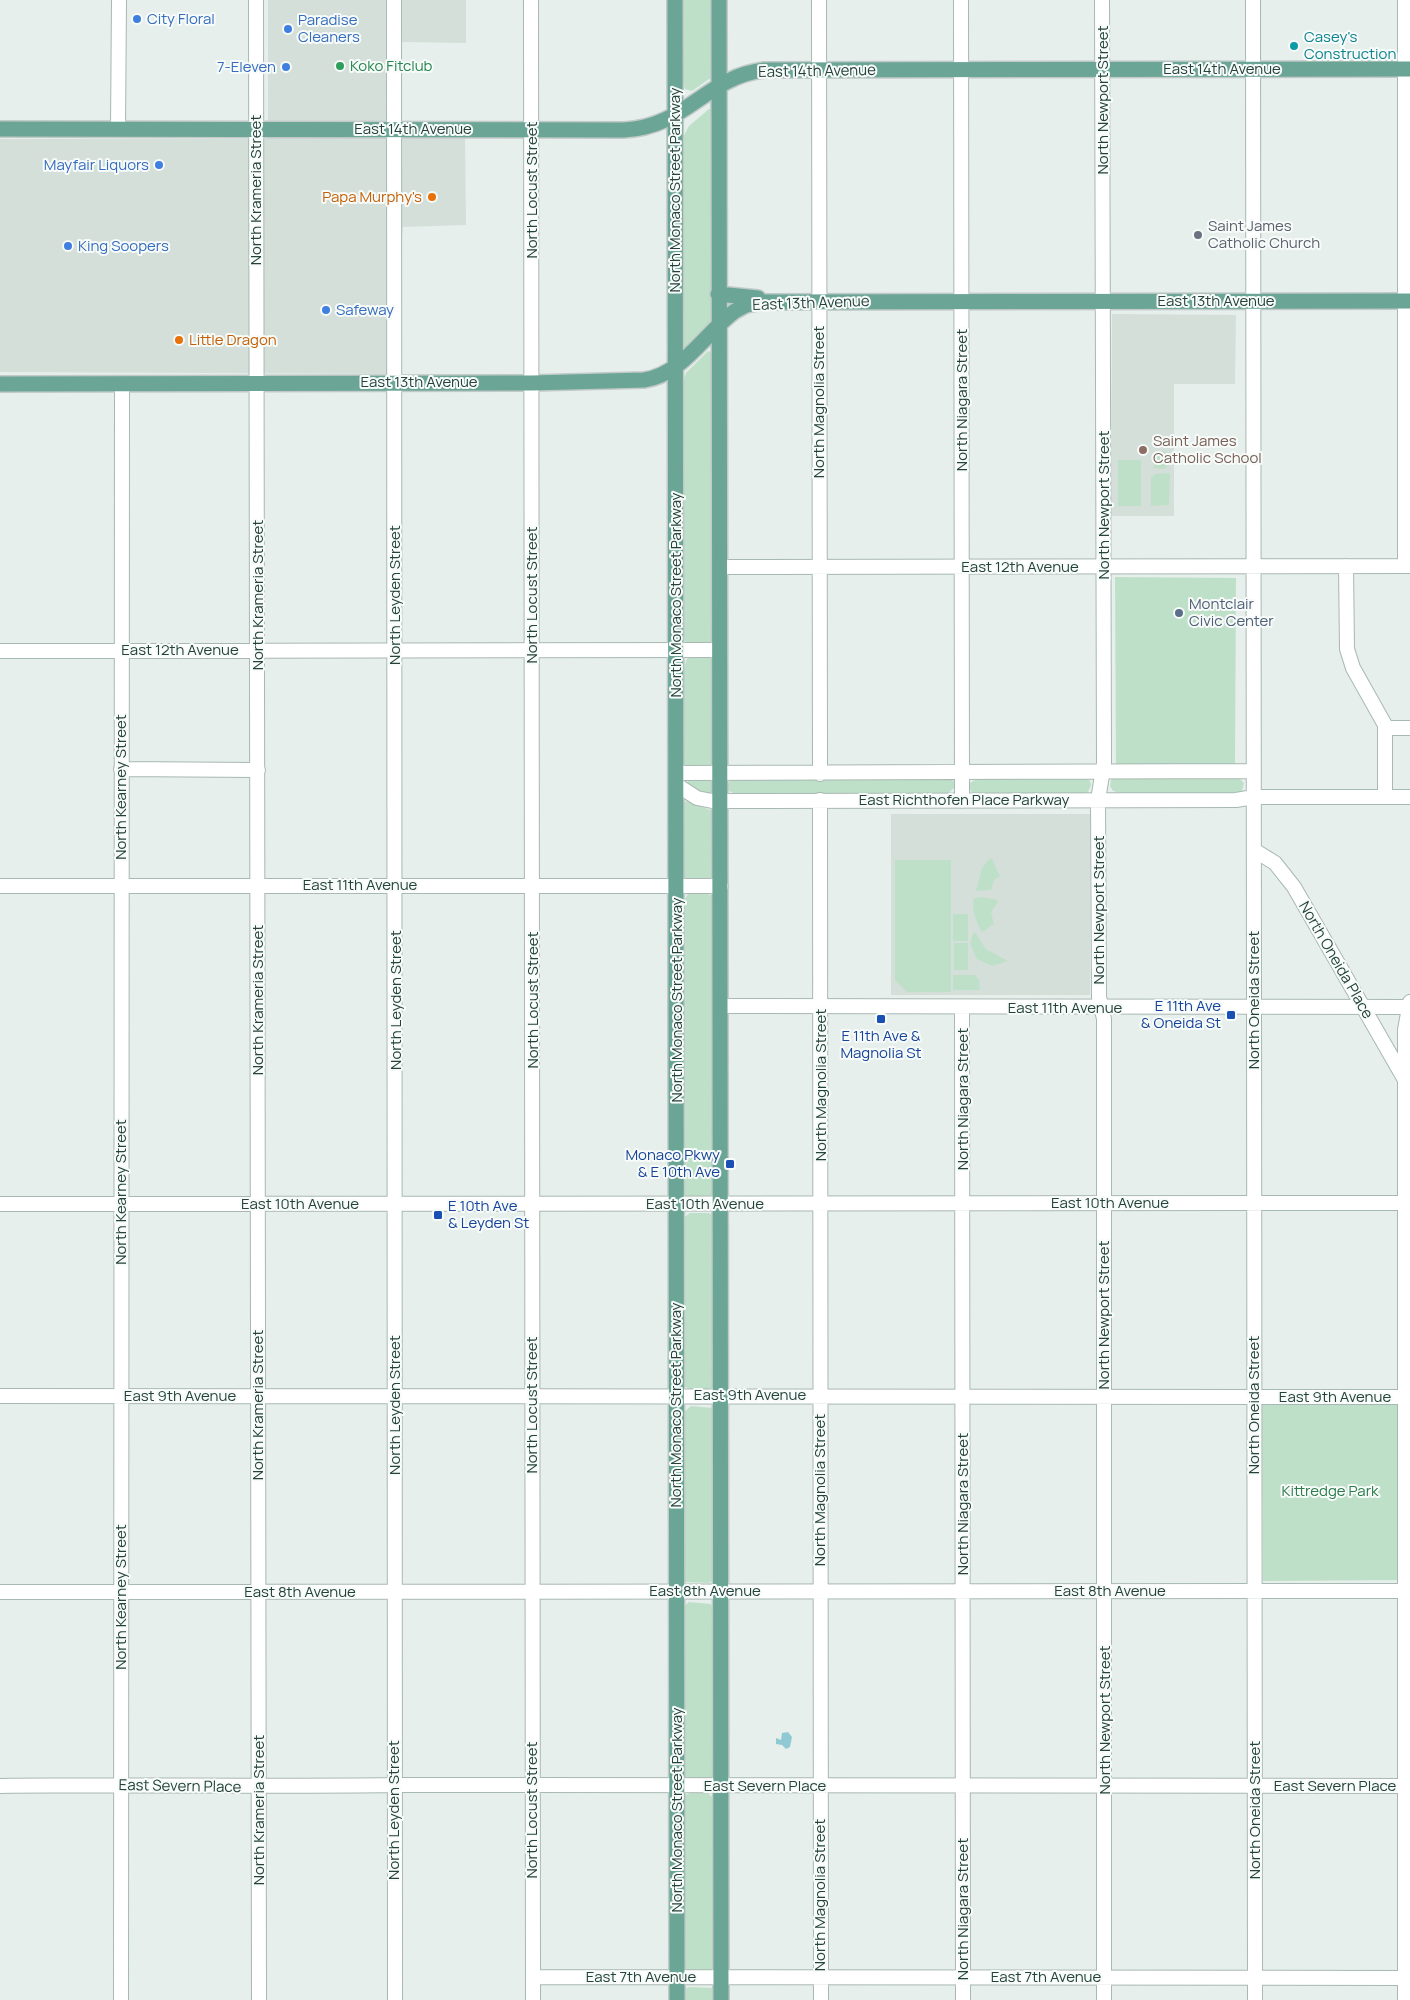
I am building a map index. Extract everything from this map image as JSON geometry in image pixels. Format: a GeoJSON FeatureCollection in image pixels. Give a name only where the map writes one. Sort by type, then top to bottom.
{"type":"FeatureCollection","features":[{"type":"Feature","properties":{"kind":"main road","name":"North Monaco Street Parkway"},"geometry":{"type":"LineString","coordinates":[[675,0],[677,2000]]}},
{"type":"Feature","properties":{"kind":"main road"},"geometry":{"type":"LineString","coordinates":[[719,0],[721,2000]]}},
{"type":"Feature","properties":{"kind":"main road","name":"East 14th Avenue"},"geometry":{"type":"LineString","coordinates":[[0,129],[632,130],[650,127],[675,116],[719,85],[753,71],[819,69],[1407,69]]}},
{"type":"Feature","properties":{"kind":"main road"},"geometry":{"type":"LineString","coordinates":[[718,294],[779,302]]}},
{"type":"Feature","properties":{"kind":"main road","name":"East 13th Avenue"},"geometry":{"type":"LineString","coordinates":[[0,384],[532,383],[644,380],[657,378],[675,368],[718,324],[746,305],[779,302],[1408,301]]}},
{"type":"Feature","properties":{"kind":"street"},"geometry":{"type":"LineString","coordinates":[[118,129],[119,0]]}},
{"type":"Feature","properties":{"kind":"street","name":"North Krameria Street"},"geometry":{"type":"LineString","coordinates":[[256,0],[259,2000]]}},
{"type":"Feature","properties":{"kind":"street","name":"North Leyden Street"},"geometry":{"type":"LineString","coordinates":[[394,0],[396,884],[394,1395],[396,1592],[394,1785],[395,2000]]}},
{"type":"Feature","properties":{"kind":"street","name":"North Locust Street"},"geometry":{"type":"LineString","coordinates":[[532,0],[533,2000]]}},
{"type":"Feature","properties":{"kind":"street","name":"North Magnolia Street"},"geometry":{"type":"LineString","coordinates":[[819,0],[820,774]]}},
{"type":"Feature","properties":{"kind":"street","name":"North Niagara Street"},"geometry":{"type":"LineString","coordinates":[[961,0],[962,801]]}},
{"type":"Feature","properties":{"kind":"street","name":"North Newport Street"},"geometry":{"type":"LineString","coordinates":[[1102,0],[1104,301],[1103,771],[1098,800],[1099,997],[1104,1019],[1104,2000]]}},
{"type":"Feature","properties":{"kind":"street","name":"North Oneida Street"},"geometry":{"type":"LineString","coordinates":[[1252,0],[1254,302],[1255,2000]]}},
{"type":"Feature","properties":{"kind":"street"},"geometry":{"type":"LineString","coordinates":[[1405,0],[1408,301],[1407,566]]}},
{"type":"Feature","properties":{"kind":"street","name":"North Kearney Street"},"geometry":{"type":"LineString","coordinates":[[121,2000],[122,384]]}},
{"type":"Feature","properties":{"kind":"street"},"geometry":{"type":"LineString","coordinates":[[1346,566],[1346,632],[1349,656],[1385,728],[1385,797]]}},
{"type":"Feature","properties":{"kind":"street","name":"East 12th Avenue"},"geometry":{"type":"LineString","coordinates":[[720,567],[1407,566]]}},
{"type":"Feature","properties":{"kind":"street","name":"East 12th Avenue"},"geometry":{"type":"LineString","coordinates":[[0,651],[720,650]]}},
{"type":"Feature","properties":{"kind":"street"},"geometry":{"type":"LineString","coordinates":[[1385,728],[1410,728]]}},
{"type":"Feature","properties":{"kind":"street"},"geometry":{"type":"LineString","coordinates":[[121,769],[258,770]]}},
{"type":"Feature","properties":{"kind":"street","name":"East Richthofen Place Parkway"},"geometry":{"type":"LineString","coordinates":[[677,779],[720,774],[1254,771]]}},
{"type":"Feature","properties":{"kind":"street","name":"East Richthofen Place Parkway"},"geometry":{"type":"LineString","coordinates":[[677,779],[696,798],[721,801],[1236,800],[1254,797],[1410,797]]}},
{"type":"Feature","properties":{"kind":"street","name":"North Magnolia Street"},"geometry":{"type":"LineString","coordinates":[[820,800],[820,2000]]}},
{"type":"Feature","properties":{"kind":"street","name":"North Oneida Place"},"geometry":{"type":"LineString","coordinates":[[1254,850],[1272,861],[1288,877],[1406,1080]]}},
{"type":"Feature","properties":{"kind":"street","name":"East 11th Avenue"},"geometry":{"type":"LineString","coordinates":[[0,886],[396,884],[721,886]]}},
{"type":"Feature","properties":{"kind":"street"},"geometry":{"type":"LineString","coordinates":[[1405,2000],[1408,1978],[1408,1203],[1405,1030],[1410,1005]]}},
{"type":"Feature","properties":{"kind":"street","name":"East 11th Avenue"},"geometry":{"type":"LineString","coordinates":[[721,1006],[1101,1008],[1364,1007],[1410,1005]]}},
{"type":"Feature","properties":{"kind":"street","name":"North Niagara Street"},"geometry":{"type":"LineString","coordinates":[[962,1007],[963,2000]]}},
{"type":"Feature","properties":{"kind":"street","name":"East 10th Avenue"},"geometry":{"type":"LineString","coordinates":[[0,1204],[1408,1203]]}},
{"type":"Feature","properties":{"kind":"street","name":"East 9th Avenue"},"geometry":{"type":"LineString","coordinates":[[0,1396],[258,1397],[532,1394],[1408,1396]]}},
{"type":"Feature","properties":{"kind":"street","name":"East 8th Avenue"},"geometry":{"type":"LineString","coordinates":[[0,1592],[1408,1591]]}},
{"type":"Feature","properties":{"kind":"street","name":"East Severn Place"},"geometry":{"type":"LineString","coordinates":[[0,1786],[120,1784],[259,1787],[394,1785],[1408,1786]]}},
{"type":"Feature","properties":{"kind":"street","name":"East 7th Avenue"},"geometry":{"type":"LineString","coordinates":[[533,1977],[1408,1978]]}},
{"type":"Feature","properties":{"kind":"shaded area"},"geometry":{"type":"Polygon","coordinates":[[[268,0],[466,0],[466,43],[401,42],[400,136],[465,136],[466,225],[403,227],[387,374],[0,372],[0,139],[268,139],[268,0]]]}},
{"type":"Feature","properties":{"kind":"shaded area","name":"Saint James Catholic School"},"geometry":{"type":"Polygon","coordinates":[[[1112,314],[1236,315],[1235,384],[1174,384],[1174,516],[1111,516],[1112,314]]]}},
{"type":"Feature","properties":{"kind":"shaded area"},"geometry":{"type":"Polygon","coordinates":[[[891,814],[1090,814],[1090,995],[891,995],[891,814]]]}},
{"type":"Feature","properties":{"kind":"green space"},"geometry":{"type":"Polygon","coordinates":[[[681,0],[714,0],[712,77],[692,91],[685,89],[682,80],[681,0]]]}},
{"type":"Feature","properties":{"kind":"green space"},"geometry":{"type":"Polygon","coordinates":[[[709,109],[712,110],[714,321],[687,348],[684,346],[683,137],[689,126],[709,109]]]}},
{"type":"Feature","properties":{"kind":"green space"},"geometry":{"type":"Polygon","coordinates":[[[708,351],[715,354],[712,643],[690,644],[686,643],[683,634],[683,384],[686,373],[708,351]]]}},
{"type":"Feature","properties":{"kind":"green space"},"geometry":{"type":"Polygon","coordinates":[[[1156,451],[1164,451],[1166,453],[1167,467],[1164,469],[1154,468],[1156,451]]]}},
{"type":"Feature","properties":{"kind":"green space"},"geometry":{"type":"Polygon","coordinates":[[[1118,460],[1141,460],[1141,506],[1118,506],[1118,460]]]}},
{"type":"Feature","properties":{"kind":"green space"},"geometry":{"type":"Polygon","coordinates":[[[1170,473],[1169,505],[1151,506],[1151,478],[1155,474],[1170,473]]]}},
{"type":"Feature","properties":{"kind":"green space"},"geometry":{"type":"Polygon","coordinates":[[[1115,577],[1236,578],[1235,764],[1116,764],[1115,577]]]}},
{"type":"Feature","properties":{"kind":"green space"},"geometry":{"type":"Polygon","coordinates":[[[689,656],[712,657],[713,763],[709,767],[684,766],[682,764],[683,674],[689,656]]]}},
{"type":"Feature","properties":{"kind":"green space"},"geometry":{"type":"Polygon","coordinates":[[[712,778],[714,792],[711,794],[697,790],[687,780],[712,778]]]}},
{"type":"Feature","properties":{"kind":"green space"},"geometry":{"type":"Polygon","coordinates":[[[950,778],[954,782],[954,788],[947,794],[735,794],[729,791],[727,786],[731,779],[950,778]]]}},
{"type":"Feature","properties":{"kind":"green space"},"geometry":{"type":"Polygon","coordinates":[[[978,778],[1085,778],[1090,781],[1091,785],[1088,792],[1083,794],[972,793],[969,788],[970,783],[978,778]]]}},
{"type":"Feature","properties":{"kind":"green space"},"geometry":{"type":"Polygon","coordinates":[[[1116,778],[1239,778],[1244,783],[1242,791],[1238,794],[1120,793],[1113,791],[1110,786],[1111,780],[1116,778]]]}},
{"type":"Feature","properties":{"kind":"green space"},"geometry":{"type":"Polygon","coordinates":[[[686,801],[713,811],[713,878],[710,879],[686,879],[683,877],[682,806],[686,801]]]}},
{"type":"Feature","properties":{"kind":"green space"},"geometry":{"type":"Polygon","coordinates":[[[990,858],[1000,876],[994,880],[991,890],[976,891],[982,868],[990,858]]]}},
{"type":"Feature","properties":{"kind":"green space"},"geometry":{"type":"Polygon","coordinates":[[[895,860],[951,860],[951,992],[907,992],[895,980],[895,860]]]}},
{"type":"Feature","properties":{"kind":"green space"},"geometry":{"type":"Polygon","coordinates":[[[707,893],[714,897],[713,1196],[688,1198],[684,1196],[683,1191],[683,902],[688,894],[707,893]]]}},
{"type":"Feature","properties":{"kind":"green space"},"geometry":{"type":"Polygon","coordinates":[[[983,897],[997,900],[998,902],[991,912],[994,924],[982,932],[975,915],[973,902],[974,898],[983,897]]]}},
{"type":"Feature","properties":{"kind":"green space"},"geometry":{"type":"Polygon","coordinates":[[[953,914],[968,914],[968,941],[953,941],[953,914]]]}},
{"type":"Feature","properties":{"kind":"green space"},"geometry":{"type":"Polygon","coordinates":[[[974,931],[986,949],[1008,961],[992,966],[977,959],[970,944],[974,931]]]}},
{"type":"Feature","properties":{"kind":"green space"},"geometry":{"type":"Polygon","coordinates":[[[954,943],[968,943],[968,970],[954,970],[954,943]]]}},
{"type":"Feature","properties":{"kind":"green space"},"geometry":{"type":"Polygon","coordinates":[[[953,975],[975,975],[979,980],[980,990],[953,990],[953,975]]]}},
{"type":"Feature","properties":{"kind":"green space"},"geometry":{"type":"Polygon","coordinates":[[[690,1213],[709,1213],[715,1217],[715,1386],[703,1390],[689,1389],[682,1384],[682,1219],[690,1213]]]}},
{"type":"Feature","properties":{"kind":"green space","name":"Kittredge Park"},"geometry":{"type":"Polygon","coordinates":[[[1398,1401],[1399,1580],[1263,1581],[1262,1402],[1398,1401]]]}},
{"type":"Feature","properties":{"kind":"green space"},"geometry":{"type":"Polygon","coordinates":[[[691,1406],[713,1408],[714,1580],[709,1583],[685,1582],[682,1578],[684,1412],[691,1406]]]}},
{"type":"Feature","properties":{"kind":"green space"},"geometry":{"type":"Polygon","coordinates":[[[689,1602],[711,1604],[714,1612],[713,1779],[687,1779],[684,1776],[683,1607],[689,1602]]]}},
{"type":"Feature","properties":{"kind":"green space"},"geometry":{"type":"Polygon","coordinates":[[[690,1793],[708,1793],[713,1798],[713,1972],[686,1972],[683,1968],[683,1800],[684,1796],[690,1793]]]}},
{"type":"Feature","properties":{"kind":"green space"},"geometry":{"type":"Polygon","coordinates":[[[689,1987],[714,1988],[715,2000],[684,2000],[685,1989],[689,1987]]]}},
{"type":"Feature","properties":{"kind":"water"},"geometry":{"type":"Polygon","coordinates":[[[788,1732],[792,1737],[790,1747],[786,1749],[782,1745],[776,1744],[776,1738],[781,1740],[782,1733],[788,1732]]]}},
{"type":"Feature","properties":{"kind":"place","name":"City Floral"},"geometry":{"type":"Point","coordinates":[137,19]}},
{"type":"Feature","properties":{"kind":"place","name":"Paradise Cleaners"},"geometry":{"type":"Point","coordinates":[288,29]}},
{"type":"Feature","properties":{"kind":"place","name":"Casey's Construction"},"geometry":{"type":"Point","coordinates":[1294,46]}},
{"type":"Feature","properties":{"kind":"place","name":"Koko Fitclub"},"geometry":{"type":"Point","coordinates":[340,66]}},
{"type":"Feature","properties":{"kind":"place","name":"7-Eleven"},"geometry":{"type":"Point","coordinates":[286,67]}},
{"type":"Feature","properties":{"kind":"place","name":"Mayfair Liquors"},"geometry":{"type":"Point","coordinates":[159,165]}},
{"type":"Feature","properties":{"kind":"place","name":"Papa Murphy's"},"geometry":{"type":"Point","coordinates":[432,197]}},
{"type":"Feature","properties":{"kind":"place","name":"Saint James Catholic Church"},"geometry":{"type":"Point","coordinates":[1198,235]}},
{"type":"Feature","properties":{"kind":"place","name":"King Soopers"},"geometry":{"type":"Point","coordinates":[68,246]}},
{"type":"Feature","properties":{"kind":"place","name":"Safeway"},"geometry":{"type":"Point","coordinates":[326,310]}},
{"type":"Feature","properties":{"kind":"place","name":"Little Dragon"},"geometry":{"type":"Point","coordinates":[179,340]}},
{"type":"Feature","properties":{"kind":"place","name":"Saint James Catholic School"},"geometry":{"type":"Point","coordinates":[1143,450]}},
{"type":"Feature","properties":{"kind":"place","name":"Montclair Civic Center"},"geometry":{"type":"Point","coordinates":[1179,613]}},
{"type":"Feature","properties":{"kind":"place","name":"E 11th Ave & Oneida St"},"geometry":{"type":"Point","coordinates":[1231,1015]}},
{"type":"Feature","properties":{"kind":"place","name":"E 11th Ave & Magnolia St"},"geometry":{"type":"Point","coordinates":[881,1019]}},
{"type":"Feature","properties":{"kind":"place","name":"Monaco Pkwy & E 10th Ave"},"geometry":{"type":"Point","coordinates":[730,1164]}},
{"type":"Feature","properties":{"kind":"place","name":"E 10th Ave & Leyden St"},"geometry":{"type":"Point","coordinates":[438,1215]}}]}
